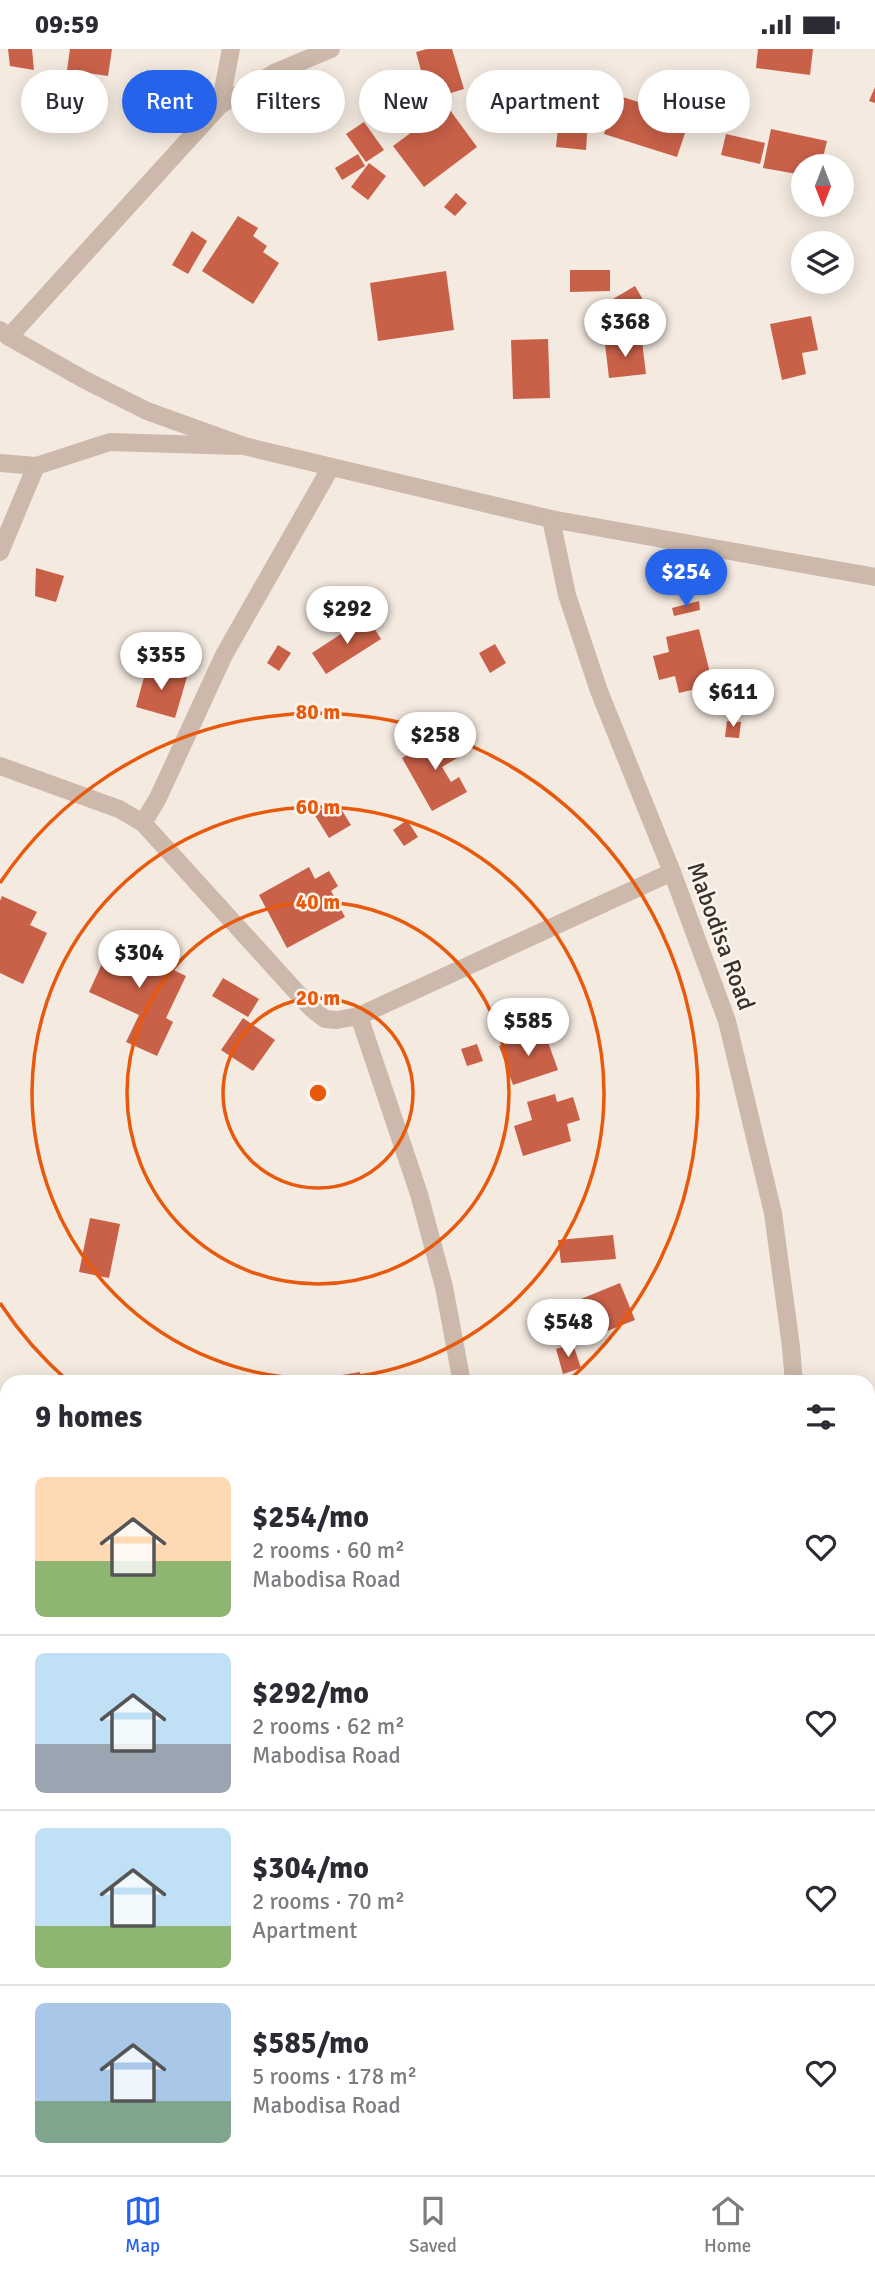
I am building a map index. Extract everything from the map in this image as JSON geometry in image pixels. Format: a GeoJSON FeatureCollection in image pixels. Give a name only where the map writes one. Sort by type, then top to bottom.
{"type":"FeatureCollection","features":[{"type":"Feature","properties":{"kind":"street"},"geometry":{"type":"LineString","coordinates":[[220,105],[231,49]]}},
{"type":"Feature","properties":{"kind":"street"},"geometry":{"type":"LineString","coordinates":[[331,49],[276,72],[220,105],[5,334],[85,380],[147,411],[244,446],[551,519],[875,577]]}},
{"type":"Feature","properties":{"kind":"street"},"geometry":{"type":"LineString","coordinates":[[0,463],[36,466],[110,442],[244,446]]}},
{"type":"Feature","properties":{"kind":"street"},"geometry":{"type":"LineString","coordinates":[[0,552],[36,466]]}},
{"type":"Feature","properties":{"kind":"street"},"geometry":{"type":"LineString","coordinates":[[143,823],[158,798],[224,655],[331,467]]}},
{"type":"Feature","properties":{"kind":"street","name":"Mabodisa Road"},"geometry":{"type":"LineString","coordinates":[[551,519],[567,594],[599,691],[672,872],[727,1021],[774,1213],[793,1375]]}},
{"type":"Feature","properties":{"kind":"street"},"geometry":{"type":"LineString","coordinates":[[0,766],[119,809],[143,823],[311,1008],[325,1019],[359,1016],[672,872]]}},
{"type":"Feature","properties":{"kind":"street"},"geometry":{"type":"LineString","coordinates":[[359,1016],[419,1194],[444,1287],[460,1375]]}},
{"type":"Feature","properties":{"kind":"building"},"geometry":{"type":"Polygon","coordinates":[[[8,49],[32,49],[34,70],[10,66],[8,49]]]}},
{"type":"Feature","properties":{"kind":"building"},"geometry":{"type":"Polygon","coordinates":[[[70,49],[112,49],[108,76],[108,70],[67,70],[70,49]]]}},
{"type":"Feature","properties":{"kind":"building"},"geometry":{"type":"Polygon","coordinates":[[[452,49],[464,89],[452,93],[452,70],[421,70],[416,52],[452,49]]]}},
{"type":"Feature","properties":{"kind":"building"},"geometry":{"type":"Polygon","coordinates":[[[758,49],[813,49],[810,75],[756,68],[758,49]]]}},
{"type":"Feature","properties":{"kind":"building"},"geometry":{"type":"Polygon","coordinates":[[[875,87],[875,103],[869,101],[875,87]]]}},
{"type":"Feature","properties":{"kind":"building"},"geometry":{"type":"Polygon","coordinates":[[[624,97],[638,102],[638,133],[685,133],[677,157],[604,134],[624,133],[624,97]]]}},
{"type":"Feature","properties":{"kind":"building"},"geometry":{"type":"Polygon","coordinates":[[[452,113],[477,147],[424,187],[393,146],[411,133],[452,133],[452,113]]]}},
{"type":"Feature","properties":{"kind":"building"},"geometry":{"type":"Polygon","coordinates":[[[359,125],[359,133],[372,133],[384,150],[366,162],[346,134],[359,125]]]}},
{"type":"Feature","properties":{"kind":"building"},"geometry":{"type":"Polygon","coordinates":[[[771,129],[827,141],[824,154],[791,154],[791,173],[763,168],[771,129]]]}},
{"type":"Feature","properties":{"kind":"building"},"geometry":{"type":"Polygon","coordinates":[[[557,133],[587,133],[586,150],[556,147],[557,133]]]}},
{"type":"Feature","properties":{"kind":"building"},"geometry":{"type":"Polygon","coordinates":[[[726,134],[765,143],[760,164],[721,155],[726,134]]]}},
{"type":"Feature","properties":{"kind":"building"},"geometry":{"type":"Polygon","coordinates":[[[358,154],[365,166],[342,180],[335,168],[358,154]]]}},
{"type":"Feature","properties":{"kind":"building"},"geometry":{"type":"Polygon","coordinates":[[[369,163],[386,176],[368,200],[351,187],[369,163]]]}},
{"type":"Feature","properties":{"kind":"building"},"geometry":{"type":"Polygon","coordinates":[[[456,193],[467,203],[455,216],[444,207],[456,193]]]}},
{"type":"Feature","properties":{"kind":"building"},"geometry":{"type":"Polygon","coordinates":[[[238,216],[258,228],[253,236],[267,246],[263,252],[279,263],[253,304],[202,271],[238,216]]]}},
{"type":"Feature","properties":{"kind":"building"},"geometry":{"type":"Polygon","coordinates":[[[192,231],[207,241],[188,274],[172,265],[192,231]]]}},
{"type":"Feature","properties":{"kind":"building"},"geometry":{"type":"Polygon","coordinates":[[[570,270],[610,270],[610,291],[570,292],[570,270]]]}},
{"type":"Feature","properties":{"kind":"building"},"geometry":{"type":"Polygon","coordinates":[[[446,271],[454,330],[378,341],[370,283],[446,271]]]}},
{"type":"Feature","properties":{"kind":"building"},"geometry":{"type":"Polygon","coordinates":[[[635,286],[646,305],[625,318],[613,299],[635,286]]]}},
{"type":"Feature","properties":{"kind":"building"},"geometry":{"type":"Polygon","coordinates":[[[811,316],[818,350],[802,353],[806,374],[782,380],[770,324],[811,316]]]}},
{"type":"Feature","properties":{"kind":"building"},"geometry":{"type":"Polygon","coordinates":[[[548,339],[550,398],[513,399],[511,340],[548,339]]]}},
{"type":"Feature","properties":{"kind":"building"},"geometry":{"type":"Polygon","coordinates":[[[642,341],[646,374],[609,378],[605,344],[642,341]]]}},
{"type":"Feature","properties":{"kind":"building"},"geometry":{"type":"Polygon","coordinates":[[[36,568],[64,576],[56,602],[35,596],[36,568]]]}},
{"type":"Feature","properties":{"kind":"building"},"geometry":{"type":"Polygon","coordinates":[[[699,601],[700,610],[674,616],[672,608],[699,601]]]}},
{"type":"Feature","properties":{"kind":"building"},"geometry":{"type":"Polygon","coordinates":[[[367,617],[381,639],[326,674],[312,653],[367,617]]]}},
{"type":"Feature","properties":{"kind":"building"},"geometry":{"type":"Polygon","coordinates":[[[699,629],[713,685],[679,693],[675,676],[659,680],[653,656],[669,652],[666,637],[699,629]]]}},
{"type":"Feature","properties":{"kind":"building"},"geometry":{"type":"Polygon","coordinates":[[[495,644],[506,663],[490,673],[479,653],[495,644]]]}},
{"type":"Feature","properties":{"kind":"building"},"geometry":{"type":"Polygon","coordinates":[[[278,645],[291,653],[279,671],[267,663],[278,645]]]}},
{"type":"Feature","properties":{"kind":"building"},"geometry":{"type":"Polygon","coordinates":[[[147,666],[187,677],[175,718],[136,707],[147,666]]]}},
{"type":"Feature","properties":{"kind":"building"},"geometry":{"type":"Polygon","coordinates":[[[727,721],[741,722],[739,738],[725,737],[727,721]]]}},
{"type":"Feature","properties":{"kind":"building"},"geometry":{"type":"Polygon","coordinates":[[[445,733],[459,757],[442,767],[451,782],[459,777],[467,792],[432,811],[402,758],[445,733]]]}},
{"type":"Feature","properties":{"kind":"building"},"geometry":{"type":"Polygon","coordinates":[[[336,801],[351,825],[329,838],[314,814],[336,801]]]}},
{"type":"Feature","properties":{"kind":"building"},"geometry":{"type":"Polygon","coordinates":[[[407,820],[418,837],[404,846],[393,830],[407,820]]]}},
{"type":"Feature","properties":{"kind":"building"},"geometry":{"type":"Polygon","coordinates":[[[309,867],[315,879],[329,871],[338,886],[331,891],[345,917],[287,948],[259,895],[309,867]]]}},
{"type":"Feature","properties":{"kind":"building"},"geometry":{"type":"Polygon","coordinates":[[[2,896],[37,912],[30,925],[47,933],[23,984],[0,973],[2,896]]]}},
{"type":"Feature","properties":{"kind":"building"},"geometry":{"type":"Polygon","coordinates":[[[116,933],[159,952],[155,961],[186,976],[166,1018],[173,1022],[157,1056],[126,1042],[139,1015],[89,992],[116,933]]]}},
{"type":"Feature","properties":{"kind":"building"},"geometry":{"type":"Polygon","coordinates":[[[223,978],[259,999],[248,1017],[212,996],[223,978]]]}},
{"type":"Feature","properties":{"kind":"building"},"geometry":{"type":"Polygon","coordinates":[[[243,1018],[275,1040],[253,1071],[221,1050],[243,1018]]]}},
{"type":"Feature","properties":{"kind":"building"},"geometry":{"type":"Polygon","coordinates":[[[544,1031],[558,1070],[513,1085],[499,1046],[544,1031]]]}},
{"type":"Feature","properties":{"kind":"building"},"geometry":{"type":"Polygon","coordinates":[[[477,1044],[483,1061],[467,1066],[461,1049],[477,1044]]]}},
{"type":"Feature","properties":{"kind":"building"},"geometry":{"type":"Polygon","coordinates":[[[555,1094],[557,1102],[573,1097],[580,1120],[567,1124],[571,1141],[523,1156],[514,1126],[532,1120],[527,1102],[555,1094]]]}},
{"type":"Feature","properties":{"kind":"building"},"geometry":{"type":"Polygon","coordinates":[[[90,1218],[120,1224],[109,1278],[79,1272],[90,1218]]]}},
{"type":"Feature","properties":{"kind":"building"},"geometry":{"type":"Polygon","coordinates":[[[613,1235],[616,1259],[561,1263],[558,1240],[613,1235]]]}},
{"type":"Feature","properties":{"kind":"building"},"geometry":{"type":"Polygon","coordinates":[[[620,1283],[635,1320],[590,1338],[576,1301],[620,1283]]]}},
{"type":"Feature","properties":{"kind":"building"},"geometry":{"type":"Polygon","coordinates":[[[573,1344],[581,1368],[563,1374],[556,1349],[573,1344]]]}}]}
